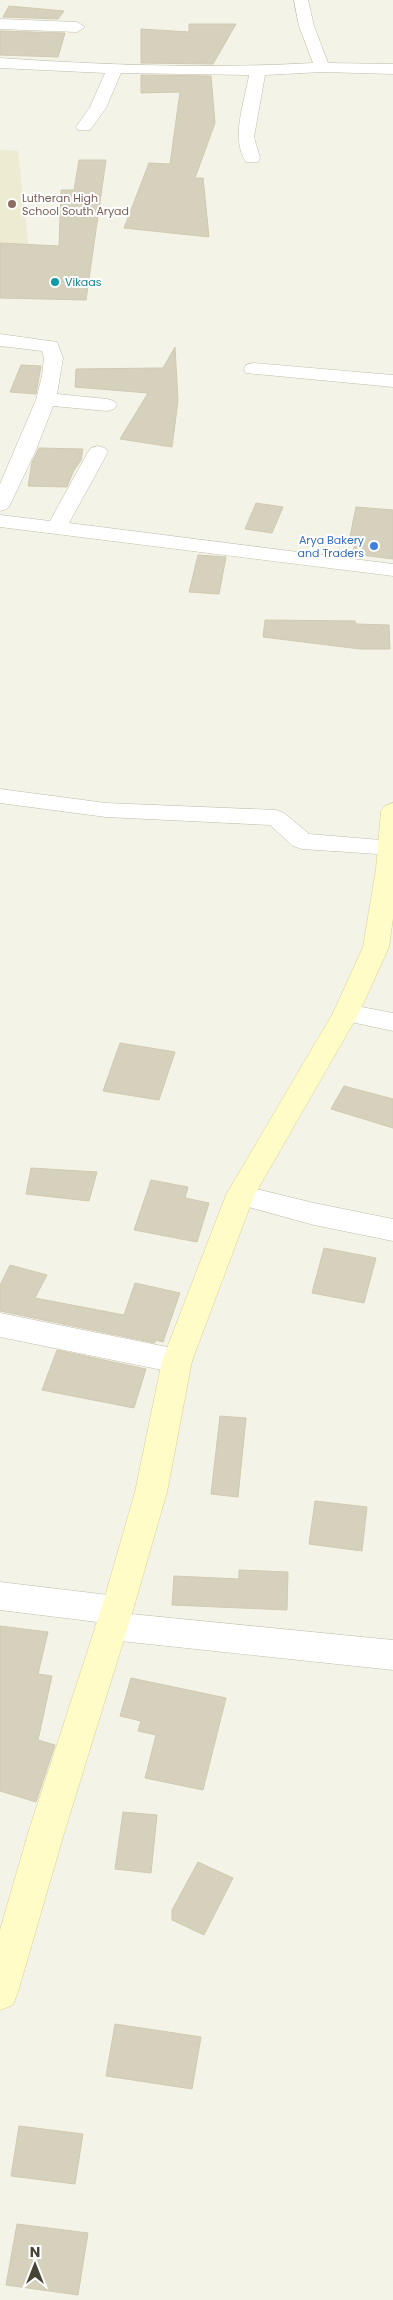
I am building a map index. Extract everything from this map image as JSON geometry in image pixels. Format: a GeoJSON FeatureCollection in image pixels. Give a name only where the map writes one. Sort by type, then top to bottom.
{"type":"FeatureCollection","features":[{"type":"Feature","properties":{"kind":"main road"},"geometry":{"type":"LineString","coordinates":[[0,1992],[47,1830],[114,1618],[151,1492],[177,1361],[240,1195],[346,1013],[376,947],[390,848],[393,811]]}},
{"type":"Feature","properties":{"kind":"street"},"geometry":{"type":"LineString","coordinates":[[301,0],[302,15],[315,44],[322,67]]}},
{"type":"Feature","properties":{"kind":"street"},"geometry":{"type":"LineString","coordinates":[[0,24],[78,27]]}},
{"type":"Feature","properties":{"kind":"street"},"geometry":{"type":"LineString","coordinates":[[0,63],[95,69],[258,71],[322,67],[393,69]]}},
{"type":"Feature","properties":{"kind":"street"},"geometry":{"type":"LineString","coordinates":[[84,127],[98,108],[115,68]]}},
{"type":"Feature","properties":{"kind":"street"},"geometry":{"type":"LineString","coordinates":[[252,158],[246,137],[258,71]]}},
{"type":"Feature","properties":{"kind":"street"},"geometry":{"type":"LineString","coordinates":[[0,340],[50,346],[53,349],[50,386],[28,449],[0,506]]}},
{"type":"Feature","properties":{"kind":"street"},"geometry":{"type":"LineString","coordinates":[[253,369],[393,381]]}},
{"type":"Feature","properties":{"kind":"street"},"geometry":{"type":"LineString","coordinates":[[45,399],[107,405]]}},
{"type":"Feature","properties":{"kind":"street"},"geometry":{"type":"LineString","coordinates":[[56,528],[98,452]]}},
{"type":"Feature","properties":{"kind":"street"},"geometry":{"type":"LineString","coordinates":[[0,521],[393,570]]}},
{"type":"Feature","properties":{"kind":"street"},"geometry":{"type":"LineString","coordinates":[[0,796],[106,810],[276,818],[302,841],[390,848]]}},
{"type":"Feature","properties":{"kind":"street"},"geometry":{"type":"LineString","coordinates":[[346,1013],[393,1022]]}},
{"type":"Feature","properties":{"kind":"street"},"geometry":{"type":"LineString","coordinates":[[240,1195],[314,1214],[393,1230]]}},
{"type":"Feature","properties":{"kind":"street"},"geometry":{"type":"LineString","coordinates":[[0,1325],[177,1361]]}},
{"type":"Feature","properties":{"kind":"street"},"geometry":{"type":"LineString","coordinates":[[0,1596],[114,1618],[393,1655]]}},
{"type":"Feature","properties":{"kind":"shaded area","name":"Lutheran High School South Aryad"},"geometry":{"type":"Polygon","coordinates":[[[0,150],[18,151],[30,259],[0,257],[0,150]]]}},
{"type":"Feature","properties":{"kind":"building"},"geometry":{"type":"Polygon","coordinates":[[[9,6],[64,11],[58,19],[3,17],[9,6]]]}},
{"type":"Feature","properties":{"kind":"building"},"geometry":{"type":"Polygon","coordinates":[[[189,24],[236,24],[213,64],[141,63],[141,29],[189,32],[189,24]]]}},
{"type":"Feature","properties":{"kind":"building"},"geometry":{"type":"Polygon","coordinates":[[[0,31],[65,33],[58,57],[0,55],[0,31]]]}},
{"type":"Feature","properties":{"kind":"building"},"geometry":{"type":"Polygon","coordinates":[[[141,75],[211,76],[215,123],[195,178],[203,178],[209,237],[124,228],[149,163],[170,164],[180,92],[141,93],[141,75]]]}},
{"type":"Feature","properties":{"kind":"building"},"geometry":{"type":"Polygon","coordinates":[[[79,160],[106,160],[86,300],[0,298],[0,243],[59,246],[61,190],[74,190],[79,160]]]}},
{"type":"Feature","properties":{"kind":"building"},"geometry":{"type":"Polygon","coordinates":[[[175,347],[178,401],[172,447],[120,439],[148,393],[75,387],[76,369],[163,368],[175,347]]]}},
{"type":"Feature","properties":{"kind":"building"},"geometry":{"type":"Polygon","coordinates":[[[21,365],[41,366],[36,394],[10,392],[21,365]]]}},
{"type":"Feature","properties":{"kind":"building"},"geometry":{"type":"Polygon","coordinates":[[[39,448],[83,449],[81,460],[73,472],[67,487],[28,486],[32,462],[39,448]]]}},
{"type":"Feature","properties":{"kind":"building"},"geometry":{"type":"Polygon","coordinates":[[[256,503],[283,507],[272,533],[245,529],[256,503]]]}},
{"type":"Feature","properties":{"kind":"building"},"geometry":{"type":"Polygon","coordinates":[[[356,507],[393,510],[393,559],[353,554],[355,541],[349,541],[356,507]]]}},
{"type":"Feature","properties":{"kind":"building"},"geometry":{"type":"Polygon","coordinates":[[[198,555],[226,557],[219,594],[189,592],[198,555]]]}},
{"type":"Feature","properties":{"kind":"building"},"geometry":{"type":"Polygon","coordinates":[[[265,620],[355,621],[356,624],[389,625],[390,649],[360,649],[263,637],[265,620]]]}},
{"type":"Feature","properties":{"kind":"building"},"geometry":{"type":"Polygon","coordinates":[[[120,1043],[175,1052],[159,1100],[103,1091],[120,1043]]]}},
{"type":"Feature","properties":{"kind":"building"},"geometry":{"type":"Polygon","coordinates":[[[344,1086],[393,1099],[393,1128],[331,1109],[344,1086]]]}},
{"type":"Feature","properties":{"kind":"building"},"geometry":{"type":"Polygon","coordinates":[[[31,1168],[97,1172],[89,1201],[26,1194],[31,1168]]]}},
{"type":"Feature","properties":{"kind":"building"},"geometry":{"type":"Polygon","coordinates":[[[151,1180],[188,1187],[185,1198],[209,1203],[197,1242],[134,1230],[151,1180]]]}},
{"type":"Feature","properties":{"kind":"building"},"geometry":{"type":"Polygon","coordinates":[[[324,1248],[376,1258],[364,1303],[312,1293],[324,1248]]]}},
{"type":"Feature","properties":{"kind":"building"},"geometry":{"type":"Polygon","coordinates":[[[10,1265],[47,1275],[35,1298],[124,1315],[135,1283],[180,1293],[163,1342],[155,1340],[155,1343],[0,1311],[0,1285],[10,1265]]]}},
{"type":"Feature","properties":{"kind":"building"},"geometry":{"type":"Polygon","coordinates":[[[57,1350],[146,1369],[134,1408],[42,1390],[57,1350]]]}},
{"type":"Feature","properties":{"kind":"building"},"geometry":{"type":"Polygon","coordinates":[[[220,1416],[246,1418],[238,1497],[211,1494],[220,1416]]]}},
{"type":"Feature","properties":{"kind":"building"},"geometry":{"type":"Polygon","coordinates":[[[315,1501],[367,1507],[362,1551],[309,1544],[315,1501]]]}},
{"type":"Feature","properties":{"kind":"building"},"geometry":{"type":"Polygon","coordinates":[[[239,1570],[288,1572],[287,1610],[172,1605],[174,1576],[239,1579],[239,1570]]]}},
{"type":"Feature","properties":{"kind":"building"},"geometry":{"type":"Polygon","coordinates":[[[0,1626],[48,1632],[38,1674],[52,1676],[38,1740],[55,1745],[36,1802],[0,1791],[0,1626]]]}},
{"type":"Feature","properties":{"kind":"building"},"geometry":{"type":"Polygon","coordinates":[[[131,1678],[226,1698],[203,1790],[145,1778],[156,1735],[138,1731],[141,1721],[120,1716],[131,1678]]]}},
{"type":"Feature","properties":{"kind":"building"},"geometry":{"type":"Polygon","coordinates":[[[123,1812],[157,1815],[151,1873],[115,1869],[123,1812]]]}},
{"type":"Feature","properties":{"kind":"building"},"geometry":{"type":"Polygon","coordinates":[[[198,1862],[233,1878],[204,1935],[172,1920],[172,1910],[198,1862]]]}},
{"type":"Feature","properties":{"kind":"building"},"geometry":{"type":"Polygon","coordinates":[[[115,2024],[201,2037],[192,2089],[106,2076],[115,2024]]]}},
{"type":"Feature","properties":{"kind":"building"},"geometry":{"type":"Polygon","coordinates":[[[19,2126],[83,2134],[75,2184],[11,2176],[19,2126]]]}},
{"type":"Feature","properties":{"kind":"building"},"geometry":{"type":"Polygon","coordinates":[[[17,2224],[88,2233],[78,2295],[6,2285],[17,2224]]]}},
{"type":"Feature","properties":{"kind":"place","name":"Lutheran High School South Aryad"},"geometry":{"type":"Point","coordinates":[12,204]}},
{"type":"Feature","properties":{"kind":"place","name":"Vikaas"},"geometry":{"type":"Point","coordinates":[55,282]}},
{"type":"Feature","properties":{"kind":"place","name":"Arya Bakery and Traders"},"geometry":{"type":"Point","coordinates":[374,546]}}]}
